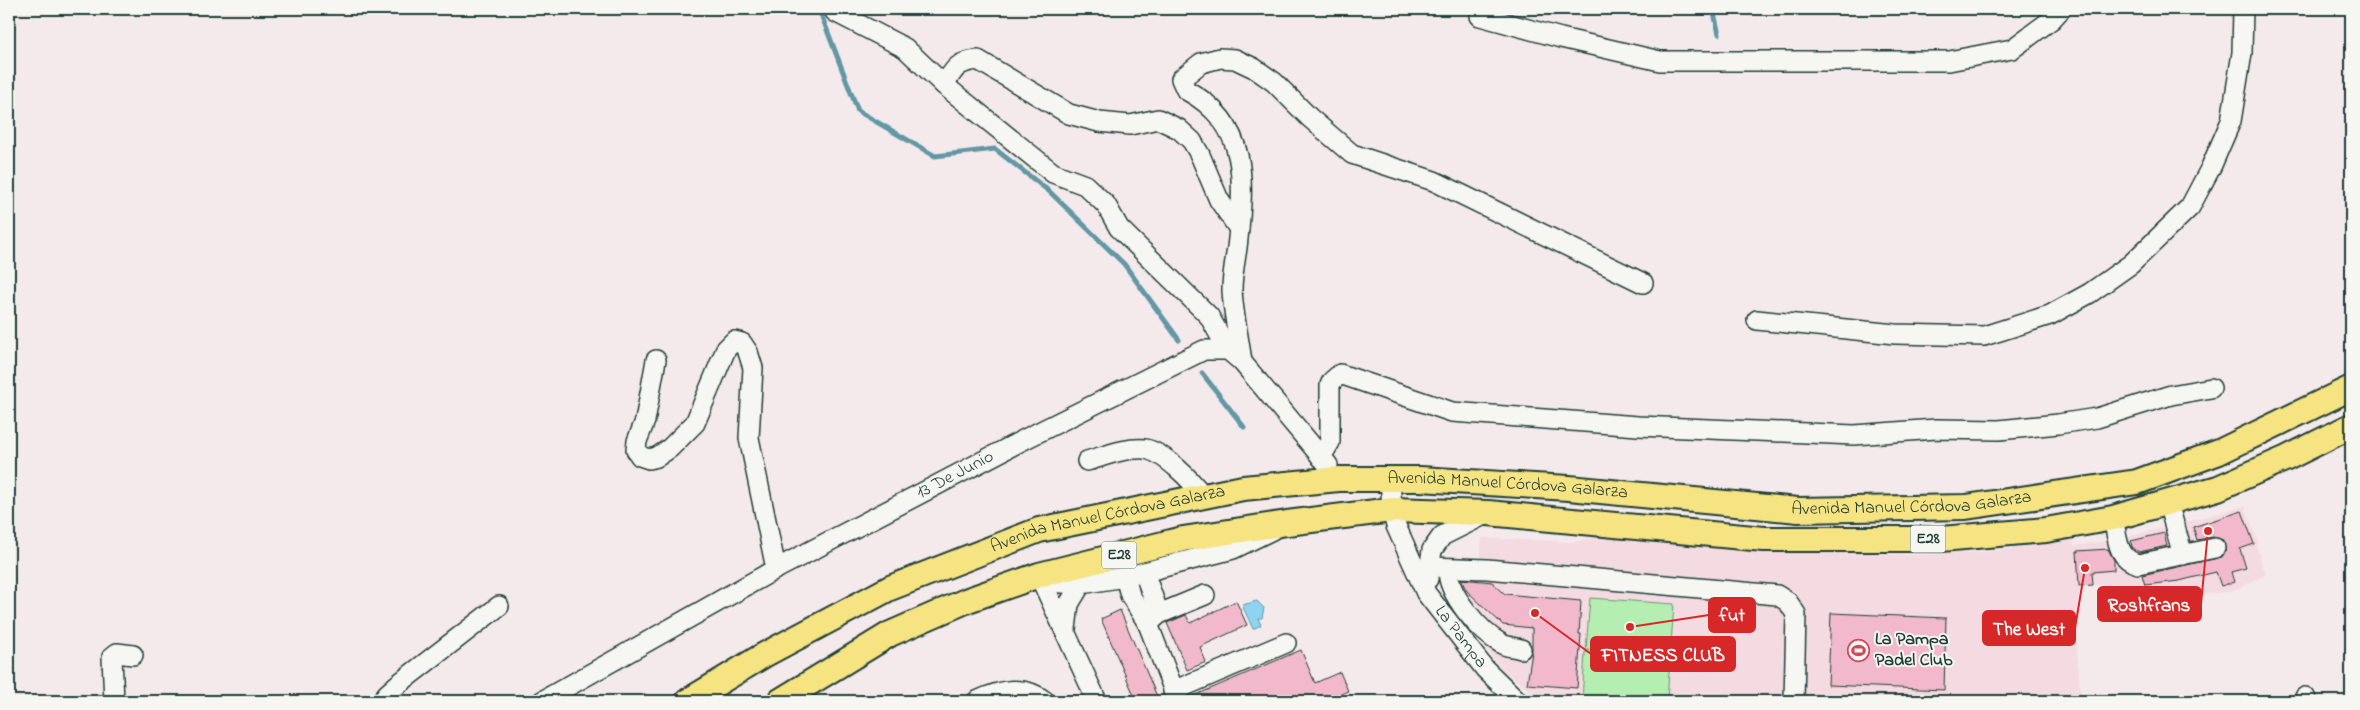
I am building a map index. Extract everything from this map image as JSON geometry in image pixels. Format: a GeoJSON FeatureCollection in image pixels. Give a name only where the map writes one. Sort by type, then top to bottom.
{"type":"FeatureCollection","features":[{"type":"Feature","properties":{"kind":"main road","name":"Avenida Manuel Córdova Galarza"},"geometry":{"type":"LineString","coordinates":[[696,699],[764,655],[890,588],[1039,530],[1243,488],[1339,479],[1390,478],[1614,492],[1798,510],[1966,507],[2137,482],[2219,452],[2351,388]]}},
{"type":"Feature","properties":{"kind":"main road","name":"Avenida Manuel Córdova Galarza"},"geometry":{"type":"LineString","coordinates":[[780,701],[890,634],[968,600],[1183,539],[1287,523],[1392,510],[1488,513],[1764,539],[1941,539],[2046,530],[2113,518],[2218,488],[2287,458],[2351,426]]}},
{"type":"Feature","properties":{"kind":"main road"},"geometry":{"type":"LineString","coordinates":[[1613,526],[1614,492]]}},
{"type":"Feature","properties":{"kind":"street"},"geometry":{"type":"LineString","coordinates":[[833,9],[835,12],[876,35],[905,48],[944,85],[1053,173],[1085,185],[1106,205],[1119,228],[1209,316],[1235,356],[1339,479]]}},
{"type":"Feature","properties":{"kind":"street"},"geometry":{"type":"LineString","coordinates":[[1480,16],[1660,61],[1949,61],[2012,49],[2051,20],[2061,9]]}},
{"type":"Feature","properties":{"kind":"street"},"geometry":{"type":"LineString","coordinates":[[1757,320],[1894,334],[1984,336],[2050,315],[2090,293],[2131,264],[2190,207],[2231,121],[2242,53],[2243,9]]}},
{"type":"Feature","properties":{"kind":"street"},"geometry":{"type":"LineString","coordinates":[[1235,356],[1232,289],[1239,229],[1241,168],[1230,130],[1205,100],[1186,90],[1182,79],[1189,71],[1201,63],[1220,58],[1236,59],[1254,68],[1274,82],[1310,118],[1352,154],[1434,181],[1643,283]]}},
{"type":"Feature","properties":{"kind":"street"},"geometry":{"type":"LineString","coordinates":[[944,85],[955,68],[964,61],[978,60],[1069,114],[1099,122],[1130,125],[1158,120],[1179,129],[1196,148],[1219,200],[1239,229]]}},
{"type":"Feature","properties":{"kind":"street"},"geometry":{"type":"LineString","coordinates":[[656,360],[646,421],[637,441],[636,450],[640,456],[649,459],[657,457],[670,448],[695,423],[726,349],[734,342],[742,343],[748,352],[753,368],[749,438],[776,569]]}},
{"type":"Feature","properties":{"kind":"street","name":"13 De Junio"},"geometry":{"type":"LineString","coordinates":[[542,701],[776,569],[1027,438],[1204,350],[1235,356]]}},
{"type":"Feature","properties":{"kind":"street"},"geometry":{"type":"LineString","coordinates":[[1321,457],[1330,442],[1330,385],[1340,374],[1452,412],[1638,426],[1854,435],[1936,429],[1999,430],[2058,424],[2097,418],[2172,395],[2211,388]]}},
{"type":"Feature","properties":{"kind":"street"},"geometry":{"type":"LineString","coordinates":[[1087,461],[1130,450],[1147,449],[1168,461],[1196,486],[1202,496]]}},
{"type":"Feature","properties":{"kind":"street","name":"La Pampa"},"geometry":{"type":"LineString","coordinates":[[1390,478],[1392,510],[1396,526],[1426,592],[1485,669],[1518,701]]}},
{"type":"Feature","properties":{"kind":"street"},"geometry":{"type":"LineString","coordinates":[[2168,503],[2183,555]]}},
{"type":"Feature","properties":{"kind":"street","name":"La Pampa"},"geometry":{"type":"LineString","coordinates":[[1426,592],[1439,568],[1432,550],[1442,536],[1488,513]]}},
{"type":"Feature","properties":{"kind":"street"},"geometry":{"type":"LineString","coordinates":[[2113,518],[2122,555],[2128,561],[2138,564],[2215,548]]}},
{"type":"Feature","properties":{"kind":"street"},"geometry":{"type":"LineString","coordinates":[[1041,579],[1081,584],[1125,577],[1233,549],[1287,523]]}},
{"type":"Feature","properties":{"kind":"street"},"geometry":{"type":"LineString","coordinates":[[1439,568],[1448,579],[1458,601],[1487,633],[1503,645],[1521,649]]}},
{"type":"Feature","properties":{"kind":"street"},"geometry":{"type":"LineString","coordinates":[[1439,568],[1487,569],[1777,595],[1788,602],[1796,614],[1794,701]]}},
{"type":"Feature","properties":{"kind":"street"},"geometry":{"type":"LineString","coordinates":[[1144,572],[1153,619],[1176,696],[1286,643]]}},
{"type":"Feature","properties":{"kind":"street"},"geometry":{"type":"LineString","coordinates":[[1125,577],[1130,595],[1153,619]]}},
{"type":"Feature","properties":{"kind":"street"},"geometry":{"type":"LineString","coordinates":[[1041,579],[1066,629],[1097,701]]}},
{"type":"Feature","properties":{"kind":"street"},"geometry":{"type":"LineString","coordinates":[[1066,629],[1069,604],[1081,584]]}},
{"type":"Feature","properties":{"kind":"street"},"geometry":{"type":"LineString","coordinates":[[1153,619],[1205,595]]}},
{"type":"Feature","properties":{"kind":"street"},"geometry":{"type":"LineString","coordinates":[[382,701],[397,685],[499,606]]}},
{"type":"Feature","properties":{"kind":"street"},"geometry":{"type":"LineString","coordinates":[[1461,640],[1487,633]]}},
{"type":"Feature","properties":{"kind":"street"},"geometry":{"type":"LineString","coordinates":[[114,701],[112,658],[117,653],[133,655]]}},
{"type":"Feature","properties":{"kind":"street"},"geometry":{"type":"LineString","coordinates":[[977,701],[992,694],[1010,690],[1030,692],[1045,701]]}},
{"type":"Feature","properties":{"kind":"shaded area"},"geometry":{"type":"Polygon","coordinates":[[[2245,506],[2259,544],[2256,546],[2266,574],[2242,587],[2228,592],[2198,595],[2131,590],[2111,584],[2080,586],[2077,649],[2081,701],[1539,701],[1529,690],[1504,671],[1478,639],[1477,632],[1440,568],[1480,562],[1482,538],[1572,542],[1608,535],[1817,551],[1907,555],[1995,551],[2072,539],[2075,546],[2131,536],[2245,506]]]}},
{"type":"Feature","properties":{"kind":"green space"},"geometry":{"type":"Polygon","coordinates":[[[1590,598],[1674,604],[1670,657],[1586,650],[1590,598]]]}},
{"type":"Feature","properties":{"kind":"green space"},"geometry":{"type":"Polygon","coordinates":[[[1585,652],[1670,658],[1667,701],[1582,701],[1585,652]]]}},
{"type":"Feature","properties":{"kind":"water"},"geometry":{"type":"Polygon","coordinates":[[[1257,601],[1264,608],[1262,618],[1258,618],[1261,625],[1253,629],[1242,605],[1257,601]]]}},
{"type":"Feature","properties":{"kind":"building"},"geometry":{"type":"Polygon","coordinates":[[[2242,511],[2254,544],[2240,549],[2246,568],[2231,572],[2234,582],[2221,586],[2216,572],[2179,581],[2145,585],[2142,575],[2222,557],[2226,551],[2223,540],[2213,537],[2197,540],[2193,527],[2242,511]]]}},
{"type":"Feature","properties":{"kind":"building"},"geometry":{"type":"Polygon","coordinates":[[[2164,533],[2167,546],[2139,552],[2132,547],[2131,541],[2164,533]]]}},
{"type":"Feature","properties":{"kind":"building"},"geometry":{"type":"Polygon","coordinates":[[[2108,549],[2114,560],[2114,570],[2092,572],[2093,585],[2079,586],[2077,551],[2108,549]]]}},
{"type":"Feature","properties":{"kind":"building"},"geometry":{"type":"Polygon","coordinates":[[[1461,579],[1492,582],[1505,594],[1581,601],[1579,634],[1581,634],[1577,688],[1527,684],[1532,652],[1532,628],[1503,625],[1466,590],[1461,579]]]}},
{"type":"Feature","properties":{"kind":"building"},"geometry":{"type":"Polygon","coordinates":[[[1236,601],[1247,625],[1200,647],[1206,662],[1187,670],[1167,623],[1186,615],[1190,623],[1236,601]]]}},
{"type":"Feature","properties":{"kind":"building"},"geometry":{"type":"Polygon","coordinates":[[[1120,610],[1159,701],[1136,701],[1101,619],[1120,610]]]}},
{"type":"Feature","properties":{"kind":"building"},"geometry":{"type":"Polygon","coordinates":[[[1831,613],[1946,618],[1944,690],[1828,685],[1831,613]]]}},
{"type":"Feature","properties":{"kind":"building"},"geometry":{"type":"Polygon","coordinates":[[[1301,650],[1315,683],[1340,672],[1348,691],[1324,701],[1189,701],[1189,698],[1301,650]]]}},
{"type":"Feature","properties":{"kind":"waterway"},"geometry":{"type":"LineString","coordinates":[[819,9],[858,111],[935,156],[995,149],[1050,192],[1124,264],[1179,340]]}},
{"type":"Feature","properties":{"kind":"waterway"},"geometry":{"type":"LineString","coordinates":[[1713,9],[1719,34]]}},
{"type":"Feature","properties":{"kind":"waterway"},"geometry":{"type":"LineString","coordinates":[[1202,373],[1244,427]]}},
{"type":"Feature","properties":{"kind":"place","name":"Roshfrans"},"geometry":{"type":"Point","coordinates":[2208,531]}},
{"type":"Feature","properties":{"kind":"place","name":"The West"},"geometry":{"type":"Point","coordinates":[2085,568]}},
{"type":"Feature","properties":{"kind":"place","name":"FITNESS CLUB"},"geometry":{"type":"Point","coordinates":[1535,613]}},
{"type":"Feature","properties":{"kind":"place","name":"fut"},"geometry":{"type":"Point","coordinates":[1630,627]}},
{"type":"Feature","properties":{"kind":"place","name":"La Pampa Padel Club"},"geometry":{"type":"Point","coordinates":[1859,650]}}]}
